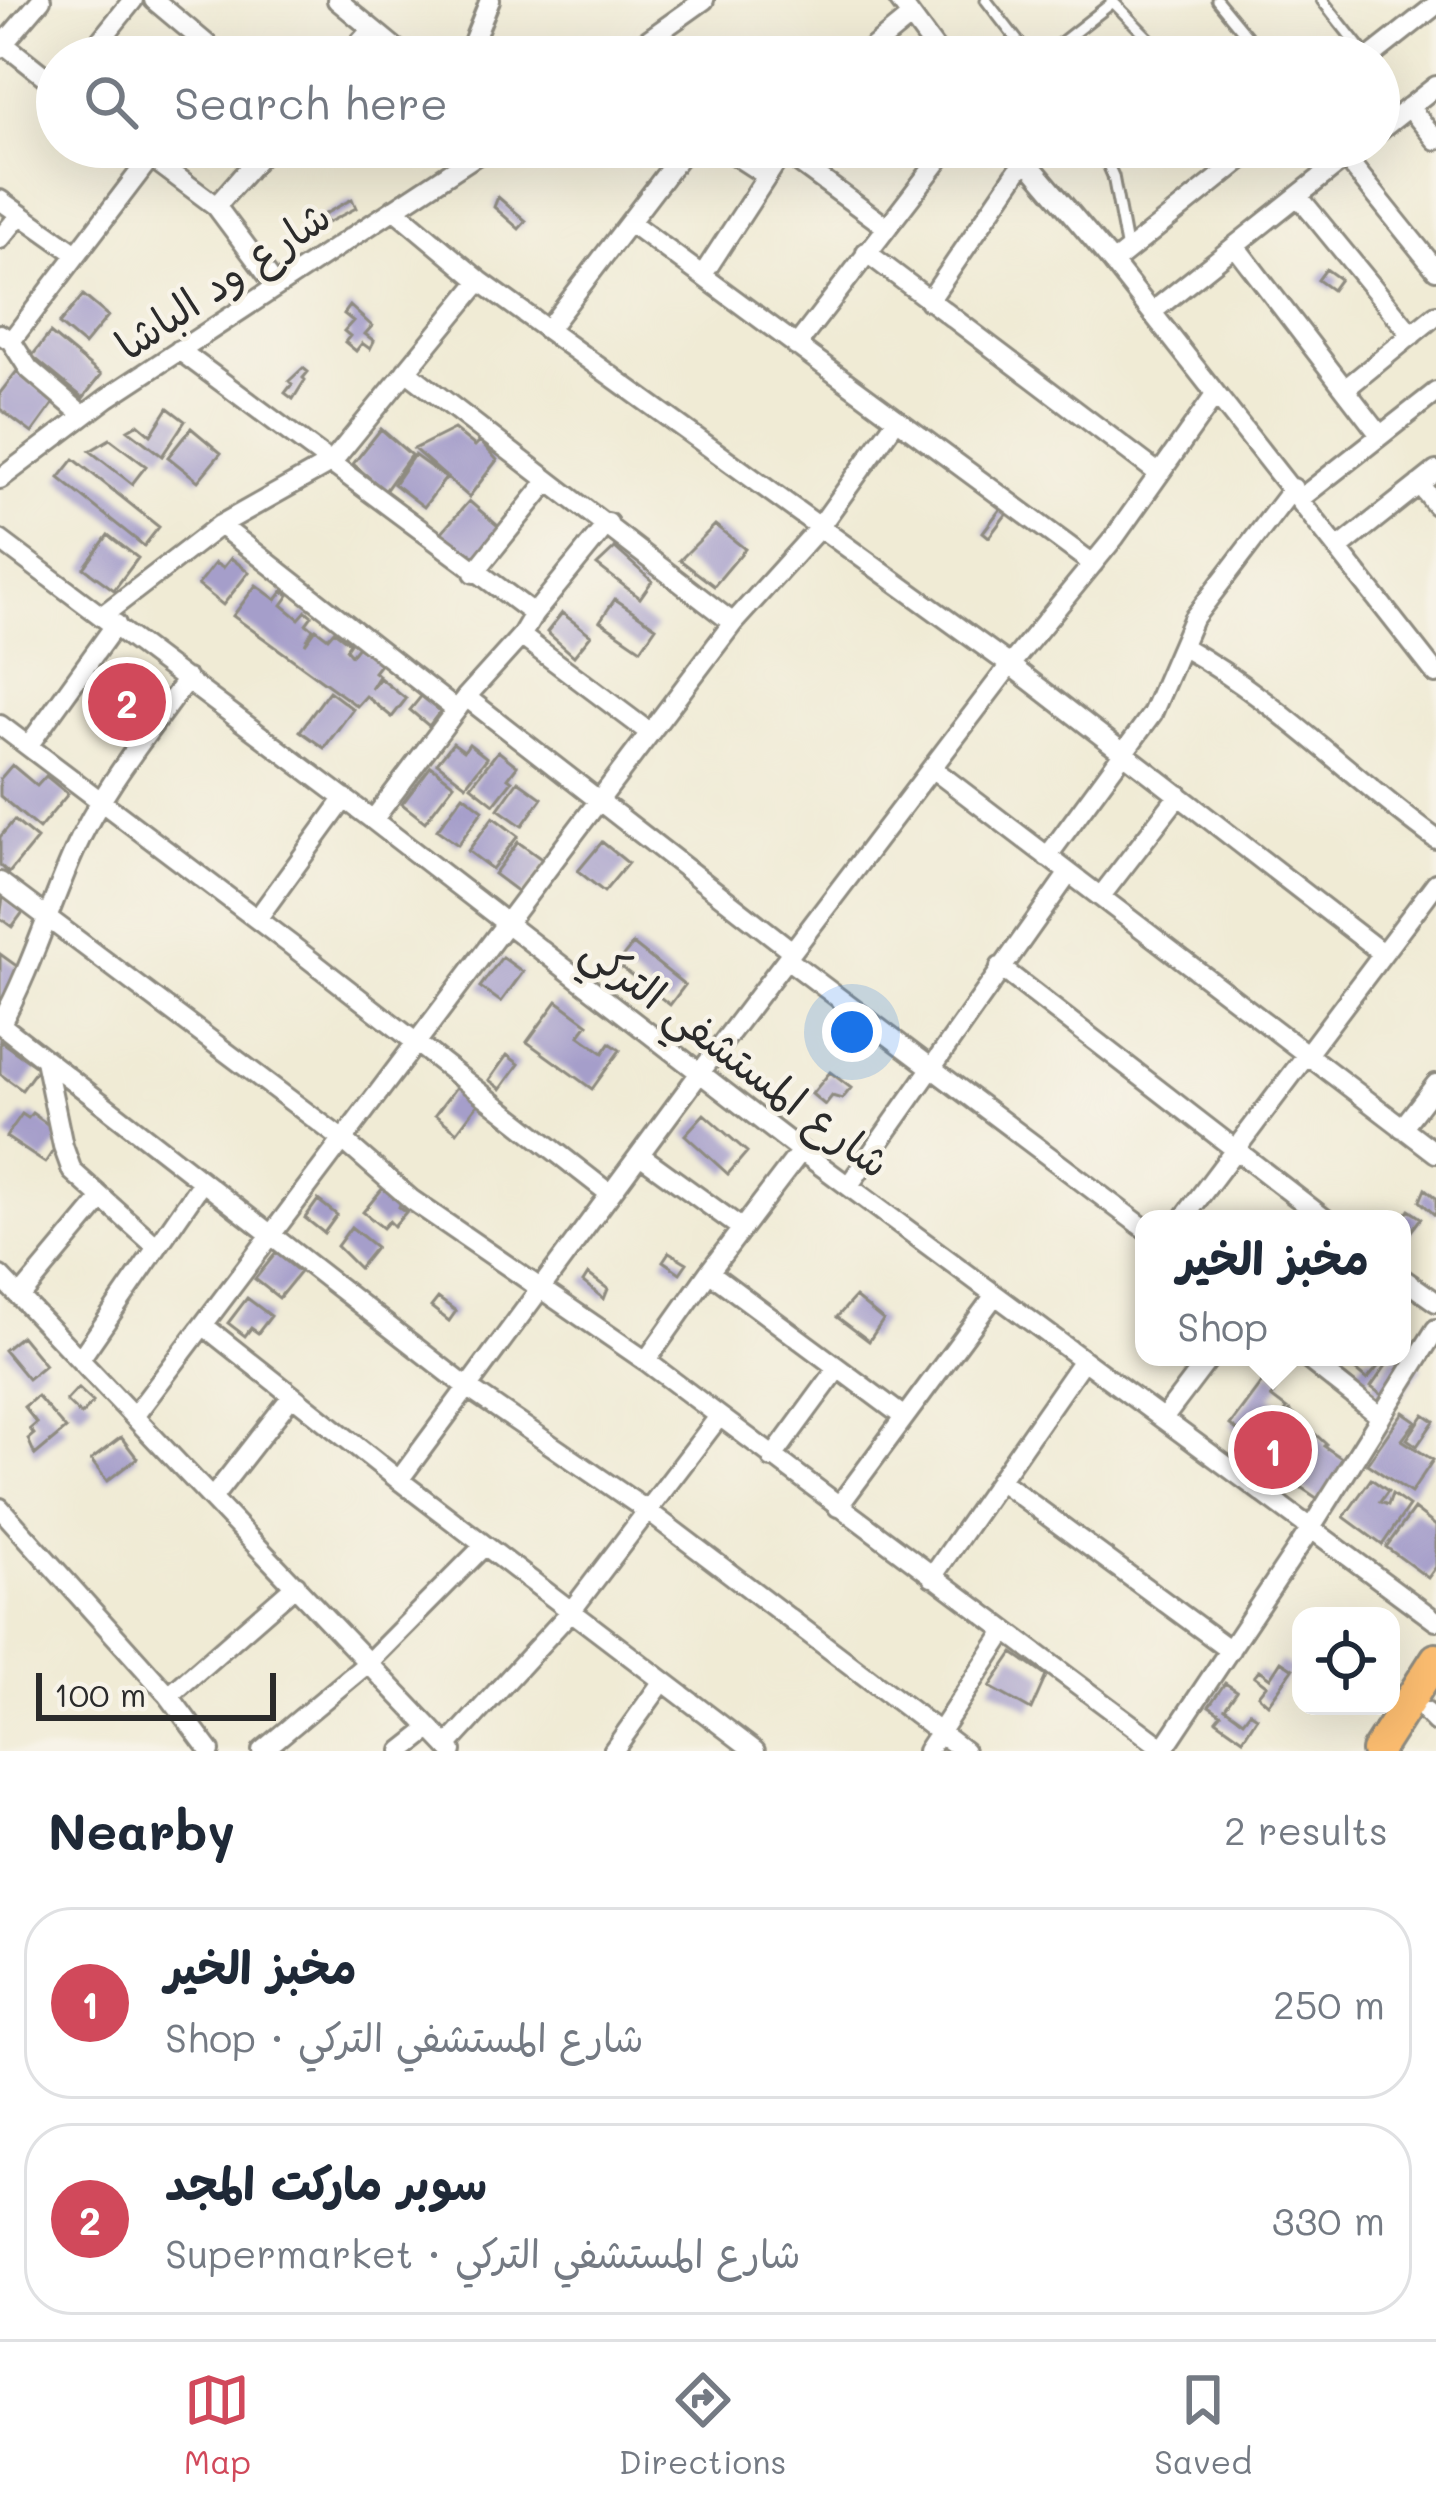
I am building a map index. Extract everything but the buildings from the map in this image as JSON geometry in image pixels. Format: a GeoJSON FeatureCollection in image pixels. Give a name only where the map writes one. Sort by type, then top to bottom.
{"type":"FeatureCollection","features":[{"type":"Feature","properties":{"kind":"main road"},"geometry":{"type":"LineString","coordinates":[[1377,1751],[1436,1659]]}},
{"type":"Feature","properties":{"kind":"main road"},"geometry":{"type":"LineString","coordinates":[[1401,1751],[1433,1710]]}},
{"type":"Feature","properties":{"kind":"street"},"geometry":{"type":"LineString","coordinates":[[36,70],[1,44],[41,0]]}},
{"type":"Feature","properties":{"kind":"street"},"geometry":{"type":"LineString","coordinates":[[104,36],[133,0]]}},
{"type":"Feature","properties":{"kind":"street"},"geometry":{"type":"LineString","coordinates":[[154,0],[197,36]]}},
{"type":"Feature","properties":{"kind":"street"},"geometry":{"type":"LineString","coordinates":[[337,0],[381,36]]}},
{"type":"Feature","properties":{"kind":"street"},"geometry":{"type":"LineString","coordinates":[[475,36],[490,0]]}},
{"type":"Feature","properties":{"kind":"street"},"geometry":{"type":"LineString","coordinates":[[657,36],[704,0]]}},
{"type":"Feature","properties":{"kind":"street"},"geometry":{"type":"LineString","coordinates":[[1396,36],[1436,5]]}},
{"type":"Feature","properties":{"kind":"street"},"geometry":{"type":"LineString","coordinates":[[880,36],[904,9],[925,36]]}},
{"type":"Feature","properties":{"kind":"street"},"geometry":{"type":"LineString","coordinates":[[365,36],[372,28]]}},
{"type":"Feature","properties":{"kind":"street"},"geometry":{"type":"LineString","coordinates":[[1400,114],[1436,86]]}},
{"type":"Feature","properties":{"kind":"street"},"geometry":{"type":"LineString","coordinates":[[1409,107],[1436,140]]}},
{"type":"Feature","properties":{"kind":"street"},"geometry":{"type":"LineString","coordinates":[[83,415],[29,369],[6,338],[75,254],[133,168]]}},
{"type":"Feature","properties":{"kind":"street"},"geometry":{"type":"LineString","coordinates":[[165,168],[216,206],[275,285]]}},
{"type":"Feature","properties":{"kind":"street"},"geometry":{"type":"LineString","coordinates":[[216,206],[249,168]]}},
{"type":"Feature","properties":{"kind":"street","name":"شارع ود الباشا"},"geometry":{"type":"LineString","coordinates":[[0,479],[83,415],[457,168]]}},
{"type":"Feature","properties":{"kind":"street"},"geometry":{"type":"LineString","coordinates":[[548,329],[672,168]]}},
{"type":"Feature","properties":{"kind":"street"},"geometry":{"type":"LineString","coordinates":[[755,168],[767,176]]}},
{"type":"Feature","properties":{"kind":"street"},"geometry":{"type":"LineString","coordinates":[[704,273],[772,168]]}},
{"type":"Feature","properties":{"kind":"street"},"geometry":{"type":"LineString","coordinates":[[809,168],[885,226]]}},
{"type":"Feature","properties":{"kind":"street"},"geometry":{"type":"LineString","coordinates":[[796,346],[932,168]]}},
{"type":"Feature","properties":{"kind":"street"},"geometry":{"type":"LineString","coordinates":[[929,301],[1011,168]]}},
{"type":"Feature","properties":{"kind":"street"},"geometry":{"type":"LineString","coordinates":[[1034,168],[1120,257],[1152,312],[1436,674]]}},
{"type":"Feature","properties":{"kind":"street"},"geometry":{"type":"LineString","coordinates":[[1120,257],[1231,168]]}},
{"type":"Feature","properties":{"kind":"street"},"geometry":{"type":"LineString","coordinates":[[1152,312],[1328,168]]}},
{"type":"Feature","properties":{"kind":"street"},"geometry":{"type":"LineString","coordinates":[[1360,168],[1436,270]]}},
{"type":"Feature","properties":{"kind":"street"},"geometry":{"type":"LineString","coordinates":[[1298,196],[1412,335]]}},
{"type":"Feature","properties":{"kind":"street"},"geometry":{"type":"LineString","coordinates":[[0,200],[75,254]]}},
{"type":"Feature","properties":{"kind":"street"},"geometry":{"type":"LineString","coordinates":[[394,209],[480,281],[1010,665],[1382,953]]}},
{"type":"Feature","properties":{"kind":"street"},"geometry":{"type":"LineString","coordinates":[[0,239],[20,215]]}},
{"type":"Feature","properties":{"kind":"street"},"geometry":{"type":"LineString","coordinates":[[632,223],[1093,564]]}},
{"type":"Feature","properties":{"kind":"street"},"geometry":{"type":"LineString","coordinates":[[1235,246],[1380,435]]}},
{"type":"Feature","properties":{"kind":"street"},"geometry":{"type":"LineString","coordinates":[[866,252],[1158,473]]}},
{"type":"Feature","properties":{"kind":"street"},"geometry":{"type":"LineString","coordinates":[[28,746],[109,620],[220,524],[332,462],[480,281]]}},
{"type":"Feature","properties":{"kind":"street"},"geometry":{"type":"LineString","coordinates":[[1345,389],[1436,315]]}},
{"type":"Feature","properties":{"kind":"street"},"geometry":{"type":"LineString","coordinates":[[179,350],[534,614]]}},
{"type":"Feature","properties":{"kind":"street"},"geometry":{"type":"LineString","coordinates":[[406,370],[733,623]]}},
{"type":"Feature","properties":{"kind":"street"},"geometry":{"type":"LineString","coordinates":[[399,1480],[699,1074],[1010,665],[1093,564],[1216,394]]}},
{"type":"Feature","properties":{"kind":"street"},"geometry":{"type":"LineString","coordinates":[[1047,857],[1152,715],[1193,619],[1297,493],[1435,396]]}},
{"type":"Feature","properties":{"kind":"street"},"geometry":{"type":"LineString","coordinates":[[135,1415],[733,623],[818,529],[897,418]]}},
{"type":"Feature","properties":{"kind":"street"},"geometry":{"type":"LineString","coordinates":[[1339,548],[1436,471]]}},
{"type":"Feature","properties":{"kind":"street"},"geometry":{"type":"LineString","coordinates":[[474,573],[548,481]]}},
{"type":"Feature","properties":{"kind":"street"},"geometry":{"type":"LineString","coordinates":[[1419,484],[1436,506]]}},
{"type":"Feature","properties":{"kind":"street"},"geometry":{"type":"LineString","coordinates":[[373,820],[608,523]]}},
{"type":"Feature","properties":{"kind":"street"},"geometry":{"type":"LineString","coordinates":[[220,524],[597,803],[930,1067],[1135,1221]]}},
{"type":"Feature","properties":{"kind":"street","name":"شارع المستشفي التركي"},"geometry":{"type":"LineString","coordinates":[[0,539],[345,798],[699,1074],[1436,1621]]}},
{"type":"Feature","properties":{"kind":"street"},"geometry":{"type":"LineString","coordinates":[[521,636],[650,733]]}},
{"type":"Feature","properties":{"kind":"street"},"geometry":{"type":"LineString","coordinates":[[1183,647],[1259,694],[1319,741],[1380,799],[1436,839]]}},
{"type":"Feature","properties":{"kind":"street"},"geometry":{"type":"LineString","coordinates":[[187,679],[100,800],[30,966],[0,1024],[468,1388],[649,1512],[964,1751]]}},
{"type":"Feature","properties":{"kind":"street"},"geometry":{"type":"LineString","coordinates":[[0,725],[610,1194]]}},
{"type":"Feature","properties":{"kind":"street"},"geometry":{"type":"LineString","coordinates":[[933,770],[1436,1154]]}},
{"type":"Feature","properties":{"kind":"street"},"geometry":{"type":"LineString","coordinates":[[1101,896],[1178,795]]}},
{"type":"Feature","properties":{"kind":"street"},"geometry":{"type":"LineString","coordinates":[[257,919],[345,798]]}},
{"type":"Feature","properties":{"kind":"street"},"geometry":{"type":"LineString","coordinates":[[849,1186],[1069,873]]}},
{"type":"Feature","properties":{"kind":"street"},"geometry":{"type":"LineString","coordinates":[[0,881],[343,1140],[412,1200],[646,1361],[1163,1750],[1436,1329]]}},
{"type":"Feature","properties":{"kind":"street"},"geometry":{"type":"LineString","coordinates":[[1190,1210],[1436,883]]}},
{"type":"Feature","properties":{"kind":"street"},"geometry":{"type":"LineString","coordinates":[[1000,967],[1310,1210]]}},
{"type":"Feature","properties":{"kind":"street"},"geometry":{"type":"LineString","coordinates":[[45,1060],[67,1162],[101,1200],[157,1246]]}},
{"type":"Feature","properties":{"kind":"street"},"geometry":{"type":"LineString","coordinates":[[1402,1128],[1436,1084]]}},
{"type":"Feature","properties":{"kind":"street"},"geometry":{"type":"LineString","coordinates":[[646,1361],[801,1150]]}},
{"type":"Feature","properties":{"kind":"street"},"geometry":{"type":"LineString","coordinates":[[640,1155],[741,1228]]}},
{"type":"Feature","properties":{"kind":"street"},"geometry":{"type":"LineString","coordinates":[[80,1359],[202,1182]]}},
{"type":"Feature","properties":{"kind":"street"},"geometry":{"type":"LineString","coordinates":[[20,1297],[101,1200]]}},
{"type":"Feature","properties":{"kind":"street"},"geometry":{"type":"LineString","coordinates":[[709,1272],[904,1417]]}},
{"type":"Feature","properties":{"kind":"street"},"geometry":{"type":"LineString","coordinates":[[0,1276],[449,1748],[572,1610],[718,1418]]}},
{"type":"Feature","properties":{"kind":"street"},"geometry":{"type":"LineString","coordinates":[[1411,1284],[1436,1302]]}},
{"type":"Feature","properties":{"kind":"street"},"geometry":{"type":"LineString","coordinates":[[838,1507],[995,1295]]}},
{"type":"Feature","properties":{"kind":"street"},"geometry":{"type":"LineString","coordinates":[[203,1325],[755,1751]]}},
{"type":"Feature","properties":{"kind":"street"},"geometry":{"type":"LineString","coordinates":[[932,1576],[1083,1360]]}},
{"type":"Feature","properties":{"kind":"street"},"geometry":{"type":"LineString","coordinates":[[1163,1419],[1203,1366]]}},
{"type":"Feature","properties":{"kind":"street"},"geometry":{"type":"LineString","coordinates":[[1316,1366],[1381,1418]]}},
{"type":"Feature","properties":{"kind":"street"},"geometry":{"type":"LineString","coordinates":[[772,1458],[838,1368]]}},
{"type":"Feature","properties":{"kind":"street"},"geometry":{"type":"LineString","coordinates":[[214,1497],[292,1396]]}},
{"type":"Feature","properties":{"kind":"street"},"geometry":{"type":"LineString","coordinates":[[999,1480],[1230,1650]]}},
{"type":"Feature","properties":{"kind":"street"},"geometry":{"type":"LineString","coordinates":[[0,1508],[169,1696],[210,1751]]}},
{"type":"Feature","properties":{"kind":"street"},"geometry":{"type":"LineString","coordinates":[[262,1751],[369,1662],[484,1546]]}},
{"type":"Feature","properties":{"kind":"street"},"geometry":{"type":"LineString","coordinates":[[169,1696],[296,1585]]}},
{"type":"Feature","properties":{"kind":"street"},"geometry":{"type":"LineString","coordinates":[[927,1751],[1006,1631]]}},
{"type":"Feature","properties":{"kind":"street"},"geometry":{"type":"LineString","coordinates":[[613,1751],[663,1681]]}},
{"type":"Feature","properties":{"kind":"street"},"geometry":{"type":"LineString","coordinates":[[402,1751],[430,1729]]}},
{"type":"Feature","properties":{"kind":"lane"},"geometry":{"type":"LineString","coordinates":[[986,0],[1014,36]]}},
{"type":"Feature","properties":{"kind":"lane"},"geometry":{"type":"LineString","coordinates":[[1217,0],[1247,36]]}},
{"type":"Feature","properties":{"kind":"lane"},"geometry":{"type":"LineString","coordinates":[[1322,0],[1352,36]]}},
{"type":"Feature","properties":{"kind":"lane"},"geometry":{"type":"LineString","coordinates":[[1069,36],[1112,1],[1146,36]]}},
{"type":"Feature","properties":{"kind":"lane"},"geometry":{"type":"LineString","coordinates":[[1109,168],[1120,257]]}},
{"type":"Feature","properties":{"kind":"place","name":"سوبر ماركت المجد"},"geometry":{"type":"Point","coordinates":[127,702]}},
{"type":"Feature","properties":{"kind":"place","name":"مخبز الخير"},"geometry":{"type":"Point","coordinates":[1273,1450]}}]}
